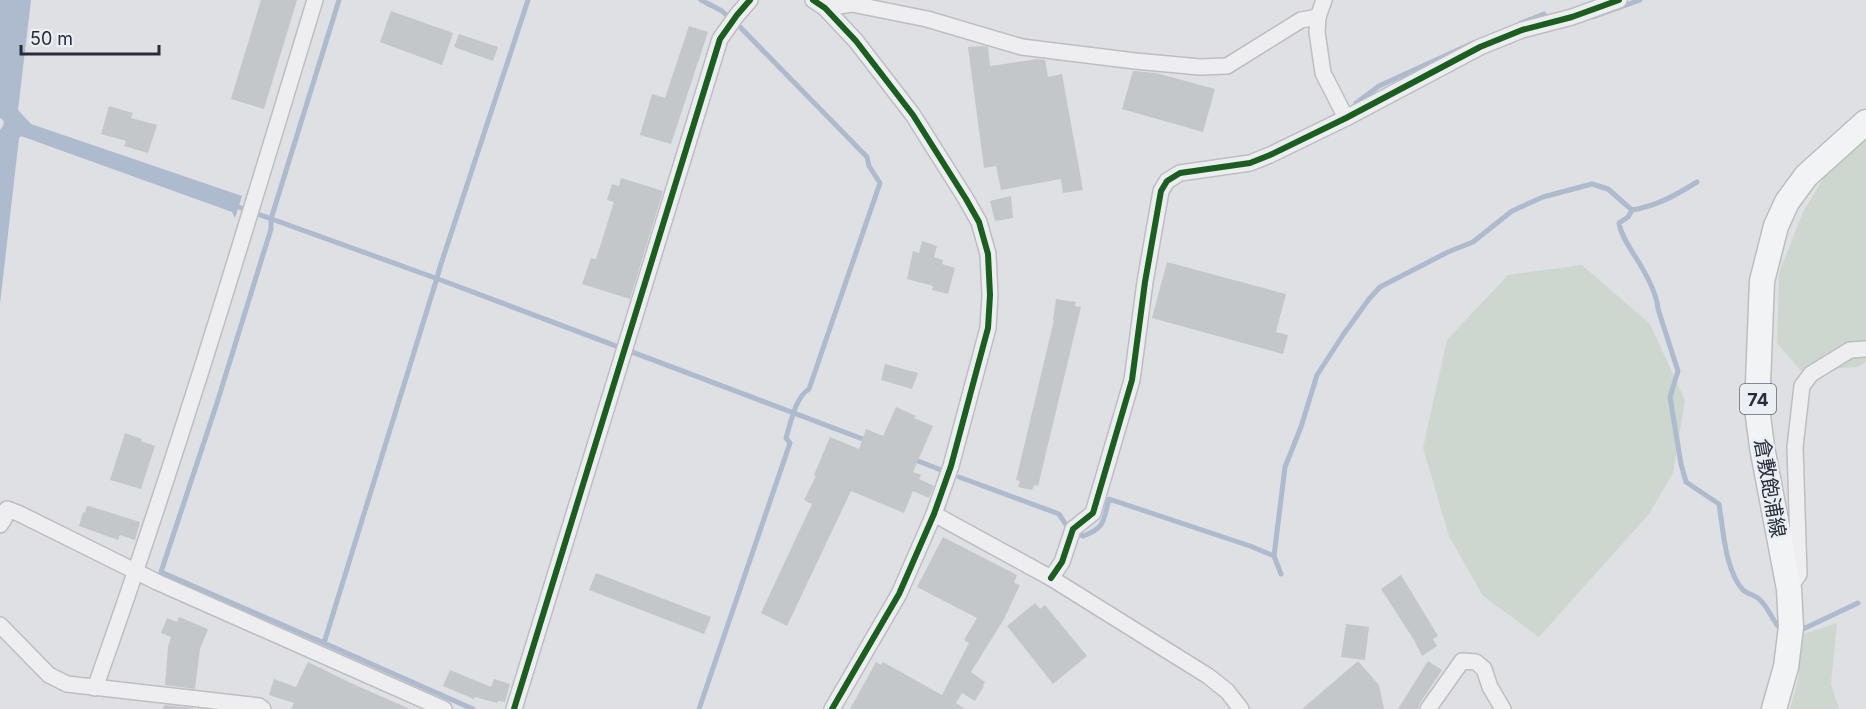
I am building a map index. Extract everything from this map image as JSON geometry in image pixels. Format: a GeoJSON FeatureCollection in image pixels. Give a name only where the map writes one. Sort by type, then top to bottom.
{"type":"FeatureCollection","features":[{"type":"Feature","properties":{"kind":"main road","name":"倉敷飽浦線"},"geometry":{"type":"LineString","coordinates":[[1774,709],[1786,667],[1791,627],[1789,589],[1762,447],[1757,408],[1762,281],[1776,226],[1787,202],[1806,176],[1866,122]]}},
{"type":"Feature","properties":{"kind":"street"},"geometry":{"type":"LineString","coordinates":[[95,688],[137,572],[242,242],[315,0]]}},
{"type":"Feature","properties":{"kind":"street"},"geometry":{"type":"LineString","coordinates":[[514,709],[720,39],[750,0]]}},
{"type":"Feature","properties":{"kind":"street"},"geometry":{"type":"LineString","coordinates":[[1324,0],[1318,17],[1317,32],[1323,73],[1346,118]]}},
{"type":"Feature","properties":{"kind":"street"},"geometry":{"type":"LineString","coordinates":[[1052,579],[1062,562],[1073,529],[1093,513],[1132,380],[1145,282],[1161,191],[1167,181],[1180,173],[1250,163],[1346,118],[1480,47],[1522,30],[1572,17],[1620,0]]}},
{"type":"Feature","properties":{"kind":"street"},"geometry":{"type":"LineString","coordinates":[[819,4],[852,4],[927,19],[1022,47],[1135,62],[1200,67],[1227,66],[1301,20],[1318,17]]}},
{"type":"Feature","properties":{"kind":"street"},"geometry":{"type":"LineString","coordinates":[[819,4],[856,41],[913,115],[979,222],[988,254],[990,295],[988,328],[951,466],[934,514],[898,594],[832,709]]}},
{"type":"Feature","properties":{"kind":"street"},"geometry":{"type":"LineString","coordinates":[[1789,589],[1799,574],[1795,447],[1802,387],[1812,374],[1850,350],[1866,349]]}},
{"type":"Feature","properties":{"kind":"street"},"geometry":{"type":"LineString","coordinates":[[0,525],[7,509],[137,572],[444,709]]}},
{"type":"Feature","properties":{"kind":"street"},"geometry":{"type":"LineString","coordinates":[[934,514],[1052,579],[1208,676],[1227,691],[1240,709]]}},
{"type":"Feature","properties":{"kind":"street"},"geometry":{"type":"LineString","coordinates":[[0,625],[49,675],[67,684],[259,706],[263,709]]}},
{"type":"Feature","properties":{"kind":"street"},"geometry":{"type":"LineString","coordinates":[[1428,709],[1462,661],[1476,662],[1484,669],[1490,687],[1503,709]]}},
{"type":"Feature","properties":{"kind":"shaded area"},"geometry":{"type":"Polygon","coordinates":[[[1866,134],[1866,362],[1857,367],[1801,371],[1777,343],[1779,273],[1803,212],[1831,166],[1866,134]]]}},
{"type":"Feature","properties":{"kind":"shaded area"},"geometry":{"type":"Polygon","coordinates":[[[1582,265],[1650,324],[1685,400],[1673,473],[1649,514],[1539,637],[1483,596],[1449,536],[1423,448],[1447,340],[1508,275],[1582,265]]]}},
{"type":"Feature","properties":{"kind":"shaded area"},"geometry":{"type":"Polygon","coordinates":[[[1837,623],[1831,684],[1839,709],[1790,709],[1799,676],[1798,636],[1837,623]]]}},
{"type":"Feature","properties":{"kind":"water"},"geometry":{"type":"Polygon","coordinates":[[[0,0],[31,0],[18,110],[31,124],[242,196],[235,218],[232,212],[21,136],[0,304],[0,130],[4,121],[0,118],[0,0]]]}},
{"type":"Feature","properties":{"kind":"building"},"geometry":{"type":"Polygon","coordinates":[[[261,0],[297,0],[264,109],[231,99],[261,0]]]}},
{"type":"Feature","properties":{"kind":"building"},"geometry":{"type":"Polygon","coordinates":[[[391,11],[453,33],[442,65],[380,42],[391,11]]]}},
{"type":"Feature","properties":{"kind":"building"},"geometry":{"type":"Polygon","coordinates":[[[689,26],[708,32],[671,144],[640,135],[652,94],[665,98],[689,26]]]}},
{"type":"Feature","properties":{"kind":"building"},"geometry":{"type":"Polygon","coordinates":[[[459,34],[498,47],[493,61],[454,47],[459,34]]]}},
{"type":"Feature","properties":{"kind":"building"},"geometry":{"type":"Polygon","coordinates":[[[968,47],[988,47],[990,66],[1038,59],[1045,60],[1048,77],[1062,74],[1083,190],[1063,193],[1061,179],[1001,190],[996,166],[984,168],[968,47]]]}},
{"type":"Feature","properties":{"kind":"building"},"geometry":{"type":"Polygon","coordinates":[[[1133,71],[1156,73],[1215,89],[1203,132],[1122,109],[1133,71]]]}},
{"type":"Feature","properties":{"kind":"building"},"geometry":{"type":"Polygon","coordinates":[[[109,106],[133,113],[131,118],[157,125],[148,153],[124,146],[126,141],[101,134],[109,106]]]}},
{"type":"Feature","properties":{"kind":"building"},"geometry":{"type":"Polygon","coordinates":[[[621,178],[663,191],[630,299],[582,284],[591,258],[596,259],[614,202],[607,200],[612,184],[619,186],[621,178]]]}},
{"type":"Feature","properties":{"kind":"building"},"geometry":{"type":"Polygon","coordinates":[[[1011,196],[1013,218],[995,221],[990,201],[1011,196]]]}},
{"type":"Feature","properties":{"kind":"building"},"geometry":{"type":"Polygon","coordinates":[[[922,241],[937,246],[934,257],[943,260],[942,264],[955,268],[948,294],[932,290],[933,286],[907,279],[913,251],[919,253],[922,241]]]}},
{"type":"Feature","properties":{"kind":"building"},"geometry":{"type":"Polygon","coordinates":[[[1167,262],[1286,294],[1276,332],[1288,335],[1283,354],[1152,318],[1167,262]]]}},
{"type":"Feature","properties":{"kind":"building"},"geometry":{"type":"Polygon","coordinates":[[[1056,299],[1076,302],[1075,306],[1081,307],[1038,486],[1034,485],[1032,490],[1018,487],[1020,481],[1016,480],[1054,320],[1056,299]]]}},
{"type":"Feature","properties":{"kind":"building"},"geometry":{"type":"Polygon","coordinates":[[[885,364],[918,373],[912,389],[881,380],[885,364]]]}},
{"type":"Feature","properties":{"kind":"building"},"geometry":{"type":"Polygon","coordinates":[[[896,407],[933,426],[913,472],[921,475],[919,479],[934,486],[929,498],[913,491],[904,513],[851,491],[787,626],[761,613],[812,504],[804,500],[816,476],[814,475],[830,437],[859,449],[866,429],[883,436],[896,407]]]}},
{"type":"Feature","properties":{"kind":"building"},"geometry":{"type":"Polygon","coordinates":[[[125,433],[155,446],[141,489],[110,480],[125,433]]]}},
{"type":"Feature","properties":{"kind":"building"},"geometry":{"type":"Polygon","coordinates":[[[87,506],[140,522],[135,540],[120,535],[118,540],[79,526],[87,506]]]}},
{"type":"Feature","properties":{"kind":"building"},"geometry":{"type":"Polygon","coordinates":[[[943,537],[1017,575],[1014,583],[1020,585],[1004,619],[971,672],[985,682],[984,686],[975,701],[962,693],[956,703],[965,709],[850,709],[876,662],[881,665],[883,662],[942,695],[969,643],[964,640],[977,618],[917,587],[943,537]]]}},
{"type":"Feature","properties":{"kind":"building"},"geometry":{"type":"Polygon","coordinates":[[[596,573],[711,617],[704,634],[589,590],[596,573]]]}},
{"type":"Feature","properties":{"kind":"building"},"geometry":{"type":"Polygon","coordinates":[[[1401,575],[1438,636],[1433,639],[1437,646],[1422,656],[1381,589],[1401,575]]]}},
{"type":"Feature","properties":{"kind":"building"},"geometry":{"type":"Polygon","coordinates":[[[1035,603],[1040,609],[1045,605],[1087,656],[1053,684],[1007,626],[1035,603]]]}},
{"type":"Feature","properties":{"kind":"building"},"geometry":{"type":"Polygon","coordinates":[[[179,617],[208,629],[200,649],[195,689],[165,685],[171,637],[161,633],[167,618],[177,622],[179,617]]]}},
{"type":"Feature","properties":{"kind":"building"},"geometry":{"type":"Polygon","coordinates":[[[1346,624],[1369,627],[1365,660],[1341,657],[1346,624]]]}},
{"type":"Feature","properties":{"kind":"building"},"geometry":{"type":"Polygon","coordinates":[[[1358,661],[1379,685],[1384,709],[1302,709],[1358,661]]]}},
{"type":"Feature","properties":{"kind":"building"},"geometry":{"type":"Polygon","coordinates":[[[1428,661],[1442,670],[1418,709],[1398,709],[1428,661]]]}},
{"type":"Feature","properties":{"kind":"building"},"geometry":{"type":"Polygon","coordinates":[[[308,662],[410,709],[291,709],[294,703],[269,695],[274,679],[296,687],[308,662]]]}},
{"type":"Feature","properties":{"kind":"building"},"geometry":{"type":"Polygon","coordinates":[[[450,670],[491,687],[494,679],[510,684],[505,702],[498,701],[497,703],[475,697],[474,699],[443,686],[450,670]]]}},
{"type":"Feature","properties":{"kind":"building"},"geometry":{"type":"Polygon","coordinates":[[[164,705],[193,708],[193,709],[163,709],[164,705]]]}},
{"type":"Feature","properties":{"kind":"waterway"},"geometry":{"type":"LineString","coordinates":[[324,643],[161,572],[216,406],[339,0]]}},
{"type":"Feature","properties":{"kind":"waterway"},"geometry":{"type":"LineString","coordinates":[[473,709],[324,643],[440,267],[528,0]]}},
{"type":"Feature","properties":{"kind":"waterway"},"geometry":{"type":"LineString","coordinates":[[699,709],[790,443],[786,438],[794,411],[800,398],[809,389],[880,183],[869,166],[867,157],[740,27],[722,11],[701,0]]}},
{"type":"Feature","properties":{"kind":"waterway"},"geometry":{"type":"LineString","coordinates":[[1593,17],[1640,0]]}},
{"type":"Feature","properties":{"kind":"waterway"},"geometry":{"type":"LineString","coordinates":[[1521,23],[1544,14]]}},
{"type":"Feature","properties":{"kind":"waterway"},"geometry":{"type":"LineString","coordinates":[[1356,103],[1379,86],[1473,43]]}},
{"type":"Feature","properties":{"kind":"waterway"},"geometry":{"type":"LineString","coordinates":[[1274,556],[1285,467],[1301,427],[1317,375],[1343,335],[1380,287],[1448,252],[1473,242],[1512,211],[1543,197],[1592,184],[1608,189],[1632,210],[1650,206],[1697,182]]}},
{"type":"Feature","properties":{"kind":"waterway"},"geometry":{"type":"LineString","coordinates":[[233,205],[449,283],[868,441]]}},
{"type":"Feature","properties":{"kind":"waterway"},"geometry":{"type":"LineString","coordinates":[[1632,210],[1628,217],[1619,223],[1624,239],[1645,272],[1652,288],[1678,371],[1670,397],[1686,482],[1719,504],[1726,549],[1737,582],[1745,591],[1762,601],[1778,626],[1784,627]]}},
{"type":"Feature","properties":{"kind":"waterway"},"geometry":{"type":"LineString","coordinates":[[913,459],[941,470]]}},
{"type":"Feature","properties":{"kind":"waterway"},"geometry":{"type":"LineString","coordinates":[[959,477],[1059,514],[1066,525]]}},
{"type":"Feature","properties":{"kind":"waterway"},"geometry":{"type":"LineString","coordinates":[[1077,533],[1083,536],[1100,526],[1109,499],[1274,556],[1281,574]]}},
{"type":"Feature","properties":{"kind":"waterway"},"geometry":{"type":"LineString","coordinates":[[1796,629],[1801,630],[1858,603]]}},
{"type":"Feature","properties":{"kind":"cycle path"},"geometry":{"type":"LineString","coordinates":[[514,709],[720,39],[750,0]]}},
{"type":"Feature","properties":{"kind":"cycle path"},"geometry":{"type":"LineString","coordinates":[[813,0],[825,8],[856,41],[913,115],[966,199],[979,222],[988,254],[990,295],[988,328],[951,466],[934,514],[899,594],[832,709]]}},
{"type":"Feature","properties":{"kind":"cycle path"},"geometry":{"type":"LineString","coordinates":[[1051,578],[1062,562],[1073,529],[1093,513],[1132,380],[1145,282],[1161,191],[1167,181],[1180,173],[1250,163],[1270,155],[1346,118],[1480,47],[1522,30],[1572,17],[1619,0]]}}]}
